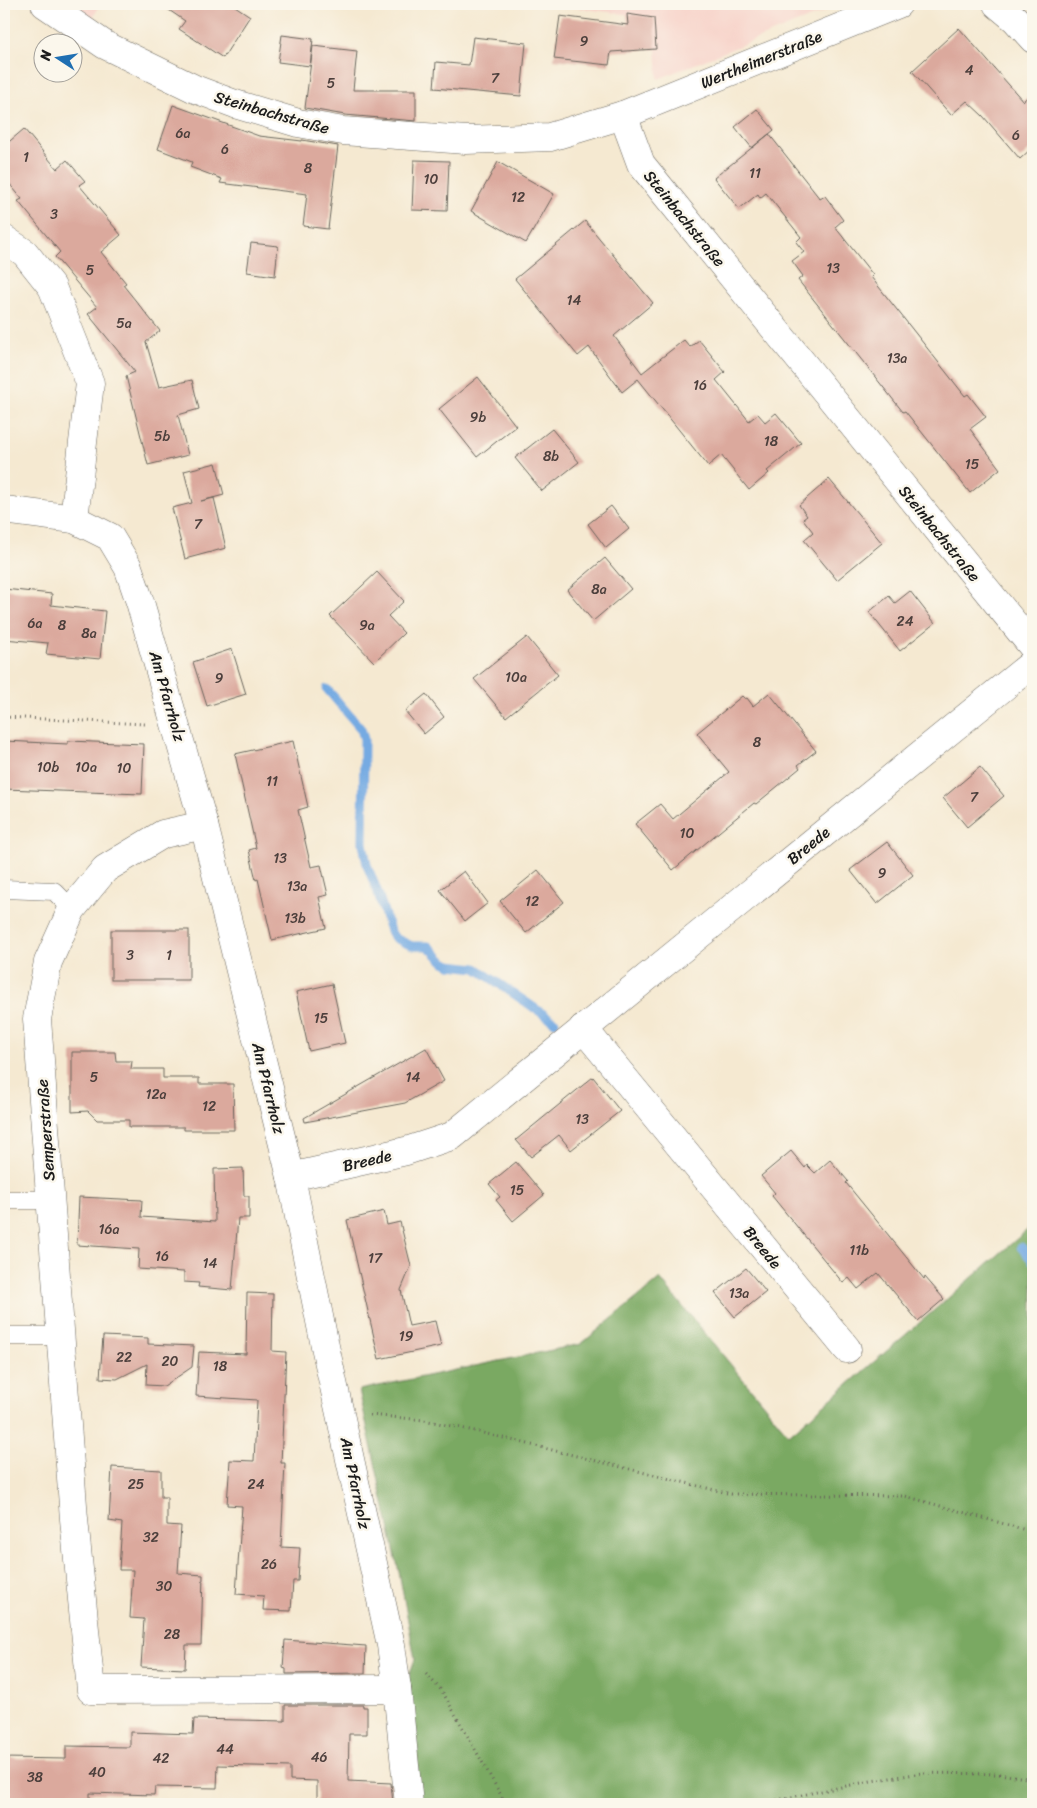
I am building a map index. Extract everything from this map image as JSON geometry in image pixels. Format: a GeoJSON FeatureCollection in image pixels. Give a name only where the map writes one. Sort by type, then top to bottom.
{"type":"FeatureCollection","features":[{"type":"Feature","properties":{"kind":"street","name":"Steinbachstraße"},"geometry":{"type":"LineString","coordinates":[[44,4],[105,45],[195,89],[235,104],[298,123],[343,131],[466,140],[550,136],[623,115],[641,164],[1033,648]]}},
{"type":"Feature","properties":{"kind":"street","name":"Wertheimerstraße"},"geometry":{"type":"LineString","coordinates":[[623,115],[898,4]]}},
{"type":"Feature","properties":{"kind":"street"},"geometry":{"type":"LineString","coordinates":[[997,4],[1015,18],[1033,39]]}},
{"type":"Feature","properties":{"kind":"street"},"geometry":{"type":"LineString","coordinates":[[4,239],[25,253],[52,287],[90,383],[74,519]]}},
{"type":"Feature","properties":{"kind":"street","name":"Am Pfarrholz"},"geometry":{"type":"LineString","coordinates":[[4,510],[74,519],[110,538],[128,566],[177,726],[204,825],[291,1177],[391,1645],[398,1689],[409,1804]]}},
{"type":"Feature","properties":{"kind":"street","name":"Breede"},"geometry":{"type":"LineString","coordinates":[[291,1177],[406,1152],[452,1136],[1033,663]]}},
{"type":"Feature","properties":{"kind":"street","name":"Semperstraße"},"geometry":{"type":"LineString","coordinates":[[204,825],[163,834],[105,869],[72,909],[48,962],[37,1019],[74,1519],[91,1690],[398,1689]]}},
{"type":"Feature","properties":{"kind":"street","name":"Breede"},"geometry":{"type":"LineString","coordinates":[[583,1028],[847,1350]]}},
{"type":"Feature","properties":{"kind":"lane"},"geometry":{"type":"LineString","coordinates":[[4,889],[54,891],[72,909]]}},
{"type":"Feature","properties":{"kind":"lane"},"geometry":{"type":"LineString","coordinates":[[4,1200],[50,1200]]}},
{"type":"Feature","properties":{"kind":"lane"},"geometry":{"type":"LineString","coordinates":[[4,1336],[61,1336]]}},
{"type":"Feature","properties":{"kind":"path"},"geometry":{"type":"LineString","coordinates":[[4,717],[177,726]]}},
{"type":"Feature","properties":{"kind":"path"},"geometry":{"type":"LineString","coordinates":[[341,1412],[424,1420],[557,1450],[731,1494],[905,1496],[1033,1532]]}},
{"type":"Feature","properties":{"kind":"path"},"geometry":{"type":"LineString","coordinates":[[391,1645],[415,1663],[442,1691],[506,1804]]}},
{"type":"Feature","properties":{"kind":"path"},"geometry":{"type":"LineString","coordinates":[[757,1804],[871,1781],[922,1773],[999,1774],[1033,1779]]}},
{"type":"Feature","properties":{"kind":"shaded area"},"geometry":{"type":"Polygon","coordinates":[[[61,4],[100,4],[91,22],[61,4]]]}},
{"type":"Feature","properties":{"kind":"shaded area"},"geometry":{"type":"Polygon","coordinates":[[[549,4],[843,4],[658,79],[654,18],[549,4]]]}},
{"type":"Feature","properties":{"kind":"green space"},"geometry":{"type":"Polygon","coordinates":[[[1033,1225],[1033,1804],[421,1804],[406,1684],[415,1659],[399,1572],[359,1390],[581,1344],[660,1279],[789,1435],[1033,1225]]]}},
{"type":"Feature","properties":{"kind":"building"},"geometry":{"type":"Polygon","coordinates":[[[160,4],[232,4],[250,16],[223,58],[179,29],[185,21],[160,4]]]}},
{"type":"Feature","properties":{"kind":"building"},"geometry":{"type":"Polygon","coordinates":[[[627,14],[654,18],[656,49],[611,52],[609,65],[554,59],[560,16],[628,25],[627,14]]]}},
{"type":"Feature","properties":{"kind":"building"},"geometry":{"type":"Polygon","coordinates":[[[959,28],[1023,101],[1033,92],[1033,147],[1020,159],[983,116],[967,101],[951,115],[912,71],[959,28]]]}},
{"type":"Feature","properties":{"kind":"building"},"geometry":{"type":"Polygon","coordinates":[[[282,35],[313,39],[310,66],[278,62],[282,35]]]}},
{"type":"Feature","properties":{"kind":"building"},"geometry":{"type":"Polygon","coordinates":[[[473,37],[526,43],[521,96],[434,88],[436,62],[469,65],[473,37]]]}},
{"type":"Feature","properties":{"kind":"building"},"geometry":{"type":"Polygon","coordinates":[[[313,46],[357,51],[353,90],[416,90],[416,121],[345,115],[305,108],[313,46]]]}},
{"type":"Feature","properties":{"kind":"building"},"geometry":{"type":"Polygon","coordinates":[[[173,105],[259,136],[338,146],[328,229],[303,226],[307,194],[220,183],[222,179],[190,167],[192,162],[158,149],[173,105]]]}},
{"type":"Feature","properties":{"kind":"building"},"geometry":{"type":"Polygon","coordinates":[[[757,109],[774,130],[752,148],[735,127],[757,109]]]}},
{"type":"Feature","properties":{"kind":"building"},"geometry":{"type":"Polygon","coordinates":[[[24,129],[57,169],[67,160],[85,181],[79,185],[121,235],[101,252],[126,283],[123,285],[160,331],[146,342],[159,387],[192,380],[199,409],[178,415],[188,455],[148,465],[126,376],[135,372],[88,314],[97,307],[55,257],[60,252],[18,201],[22,199],[4,177],[4,146],[24,129]]]}},
{"type":"Feature","properties":{"kind":"building"},"geometry":{"type":"Polygon","coordinates":[[[769,134],[820,199],[825,196],[843,220],[835,227],[873,275],[871,277],[965,396],[968,394],[986,417],[970,429],[1000,469],[970,493],[798,280],[803,276],[792,261],[804,252],[796,242],[801,237],[766,193],[760,198],[758,194],[739,209],[714,178],[769,134]]]}},
{"type":"Feature","properties":{"kind":"building"},"geometry":{"type":"Polygon","coordinates":[[[414,160],[449,161],[447,211],[412,210],[414,160]]]}},
{"type":"Feature","properties":{"kind":"building"},"geometry":{"type":"Polygon","coordinates":[[[498,162],[554,194],[526,243],[471,211],[498,162]]]}},
{"type":"Feature","properties":{"kind":"building"},"geometry":{"type":"Polygon","coordinates":[[[585,221],[653,303],[614,336],[642,373],[684,340],[690,347],[699,340],[725,372],[716,380],[749,421],[758,414],[765,422],[776,413],[801,443],[767,471],[769,473],[749,490],[721,455],[708,466],[638,379],[622,392],[589,347],[578,356],[515,279],[585,221]]]}},
{"type":"Feature","properties":{"kind":"building"},"geometry":{"type":"Polygon","coordinates":[[[251,243],[278,246],[275,276],[247,272],[251,243]]]}},
{"type":"Feature","properties":{"kind":"building"},"geometry":{"type":"Polygon","coordinates":[[[478,377],[516,426],[477,457],[439,409],[478,377]]]}},
{"type":"Feature","properties":{"kind":"building"},"geometry":{"type":"Polygon","coordinates":[[[552,429],[579,462],[542,491],[515,458],[552,429]]]}},
{"type":"Feature","properties":{"kind":"building"},"geometry":{"type":"Polygon","coordinates":[[[216,463],[224,495],[201,501],[214,498],[226,548],[185,559],[172,508],[192,503],[184,471],[216,463]]]}},
{"type":"Feature","properties":{"kind":"building"},"geometry":{"type":"Polygon","coordinates":[[[829,479],[882,543],[837,580],[804,540],[813,532],[803,519],[807,516],[799,505],[829,479]]]}},
{"type":"Feature","properties":{"kind":"building"},"geometry":{"type":"Polygon","coordinates":[[[611,506],[629,529],[606,548],[588,524],[611,506]]]}},
{"type":"Feature","properties":{"kind":"building"},"geometry":{"type":"Polygon","coordinates":[[[605,558],[631,589],[593,621],[567,590],[605,558]]]}},
{"type":"Feature","properties":{"kind":"building"},"geometry":{"type":"Polygon","coordinates":[[[377,572],[404,601],[388,616],[404,633],[374,662],[330,616],[377,572]]]}},
{"type":"Feature","properties":{"kind":"building"},"geometry":{"type":"Polygon","coordinates":[[[4,589],[52,594],[51,605],[105,611],[100,659],[46,654],[48,643],[4,639],[4,589]]]}},
{"type":"Feature","properties":{"kind":"building"},"geometry":{"type":"Polygon","coordinates":[[[910,591],[935,623],[900,651],[869,612],[889,596],[895,603],[910,591]]]}},
{"type":"Feature","properties":{"kind":"building"},"geometry":{"type":"Polygon","coordinates":[[[527,637],[558,675],[506,717],[474,679],[527,637]]]}},
{"type":"Feature","properties":{"kind":"building"},"geometry":{"type":"Polygon","coordinates":[[[232,649],[246,694],[207,706],[193,662],[232,649]]]}},
{"type":"Feature","properties":{"kind":"building"},"geometry":{"type":"Polygon","coordinates":[[[769,693],[816,751],[798,765],[800,768],[756,804],[754,803],[673,870],[635,824],[660,804],[673,819],[729,772],[697,733],[742,696],[745,699],[747,698],[753,706],[769,693]]]}},
{"type":"Feature","properties":{"kind":"building"},"geometry":{"type":"Polygon","coordinates":[[[426,694],[444,717],[424,734],[405,711],[426,694]]]}},
{"type":"Feature","properties":{"kind":"building"},"geometry":{"type":"Polygon","coordinates":[[[4,741],[68,744],[68,741],[144,744],[142,794],[4,789],[4,741]]]}},
{"type":"Feature","properties":{"kind":"building"},"geometry":{"type":"Polygon","coordinates":[[[293,741],[308,807],[298,810],[311,867],[321,865],[328,895],[319,897],[326,928],[272,940],[258,879],[256,880],[249,850],[256,848],[235,754],[293,741]]]}},
{"type":"Feature","properties":{"kind":"building"},"geometry":{"type":"Polygon","coordinates":[[[980,767],[1004,796],[967,827],[943,798],[980,767]]]}},
{"type":"Feature","properties":{"kind":"building"},"geometry":{"type":"Polygon","coordinates":[[[887,842],[913,875],[877,904],[850,870],[887,842]]]}},
{"type":"Feature","properties":{"kind":"building"},"geometry":{"type":"Polygon","coordinates":[[[538,870],[564,902],[526,933],[500,901],[538,870]]]}},
{"type":"Feature","properties":{"kind":"building"},"geometry":{"type":"Polygon","coordinates":[[[464,871],[488,903],[465,921],[440,890],[464,871]]]}},
{"type":"Feature","properties":{"kind":"building"},"geometry":{"type":"Polygon","coordinates":[[[111,930],[189,930],[189,980],[111,980],[111,930]]]}},
{"type":"Feature","properties":{"kind":"building"},"geometry":{"type":"Polygon","coordinates":[[[332,984],[345,1043],[309,1051],[296,992],[332,984]]]}},
{"type":"Feature","properties":{"kind":"building"},"geometry":{"type":"Polygon","coordinates":[[[426,1048],[444,1081],[405,1103],[305,1122],[304,1118],[426,1048]]]}},
{"type":"Feature","properties":{"kind":"building"},"geometry":{"type":"Polygon","coordinates":[[[72,1052],[115,1052],[116,1061],[132,1061],[131,1069],[163,1069],[163,1078],[199,1078],[199,1084],[233,1084],[234,1130],[184,1130],[184,1127],[129,1127],[129,1120],[97,1120],[88,1111],[72,1112],[72,1052]]]}},
{"type":"Feature","properties":{"kind":"building"},"geometry":{"type":"Polygon","coordinates":[[[593,1077],[620,1111],[571,1150],[559,1135],[531,1157],[516,1140],[593,1077]]]}},
{"type":"Feature","properties":{"kind":"building"},"geometry":{"type":"Polygon","coordinates":[[[791,1151],[805,1168],[807,1165],[815,1173],[830,1160],[848,1181],[846,1183],[924,1279],[925,1277],[944,1299],[918,1321],[878,1273],[858,1289],[849,1278],[843,1283],[772,1196],[775,1193],[761,1176],[791,1151]]]}},
{"type":"Feature","properties":{"kind":"building"},"geometry":{"type":"Polygon","coordinates":[[[516,1162],[544,1195],[513,1221],[496,1200],[500,1197],[489,1184],[516,1162]]]}},
{"type":"Feature","properties":{"kind":"building"},"geometry":{"type":"Polygon","coordinates":[[[243,1168],[244,1196],[249,1196],[249,1218],[238,1218],[232,1290],[198,1287],[199,1283],[184,1282],[184,1272],[138,1269],[139,1249],[77,1245],[79,1197],[142,1200],[141,1217],[215,1222],[214,1169],[243,1168]]]}},
{"type":"Feature","properties":{"kind":"building"},"geometry":{"type":"Polygon","coordinates":[[[384,1211],[387,1225],[400,1222],[411,1266],[401,1290],[409,1326],[435,1321],[441,1346],[379,1359],[347,1220],[384,1211]]]}},
{"type":"Feature","properties":{"kind":"building"},"geometry":{"type":"Polygon","coordinates":[[[746,1268],[766,1292],[735,1317],[715,1293],[746,1268]]]}},
{"type":"Feature","properties":{"kind":"building"},"geometry":{"type":"Polygon","coordinates":[[[247,1293],[273,1294],[272,1351],[286,1352],[281,1463],[285,1463],[281,1547],[300,1548],[298,1581],[293,1581],[291,1611],[263,1610],[264,1596],[236,1594],[242,1506],[227,1505],[230,1460],[254,1461],[257,1400],[196,1396],[199,1352],[246,1354],[247,1293]]]}},
{"type":"Feature","properties":{"kind":"building"},"geometry":{"type":"Polygon","coordinates":[[[103,1336],[148,1338],[148,1344],[194,1346],[192,1367],[164,1386],[146,1385],[147,1364],[117,1379],[100,1378],[103,1336]]]}},
{"type":"Feature","properties":{"kind":"building"},"geometry":{"type":"Polygon","coordinates":[[[112,1467],[161,1470],[161,1497],[167,1497],[167,1525],[181,1526],[178,1573],[203,1575],[201,1645],[186,1645],[185,1669],[141,1667],[144,1619],[130,1618],[133,1570],[119,1570],[122,1523],[109,1521],[112,1467]]]}},
{"type":"Feature","properties":{"kind":"building"},"geometry":{"type":"Polygon","coordinates":[[[285,1640],[366,1646],[365,1673],[286,1674],[286,1669],[283,1668],[285,1640]]]}},
{"type":"Feature","properties":{"kind":"building"},"geometry":{"type":"Polygon","coordinates":[[[285,1705],[363,1705],[363,1707],[367,1707],[367,1734],[349,1734],[348,1781],[391,1783],[393,1804],[317,1804],[317,1781],[290,1780],[290,1767],[218,1765],[217,1788],[155,1787],[154,1795],[90,1793],[90,1804],[4,1804],[4,1758],[66,1759],[66,1746],[130,1747],[130,1732],[193,1734],[194,1719],[285,1721],[285,1705]]]}},
{"type":"Feature","properties":{"kind":"waterway"},"geometry":{"type":"LineString","coordinates":[[327,689],[361,729],[364,739],[363,843],[367,865],[390,931],[395,938],[412,946],[428,946],[444,962],[450,965],[476,968],[555,1022]]}},
{"type":"Feature","properties":{"kind":"waterway"},"geometry":{"type":"LineString","coordinates":[[1021,1247],[1033,1261]]}}]}
